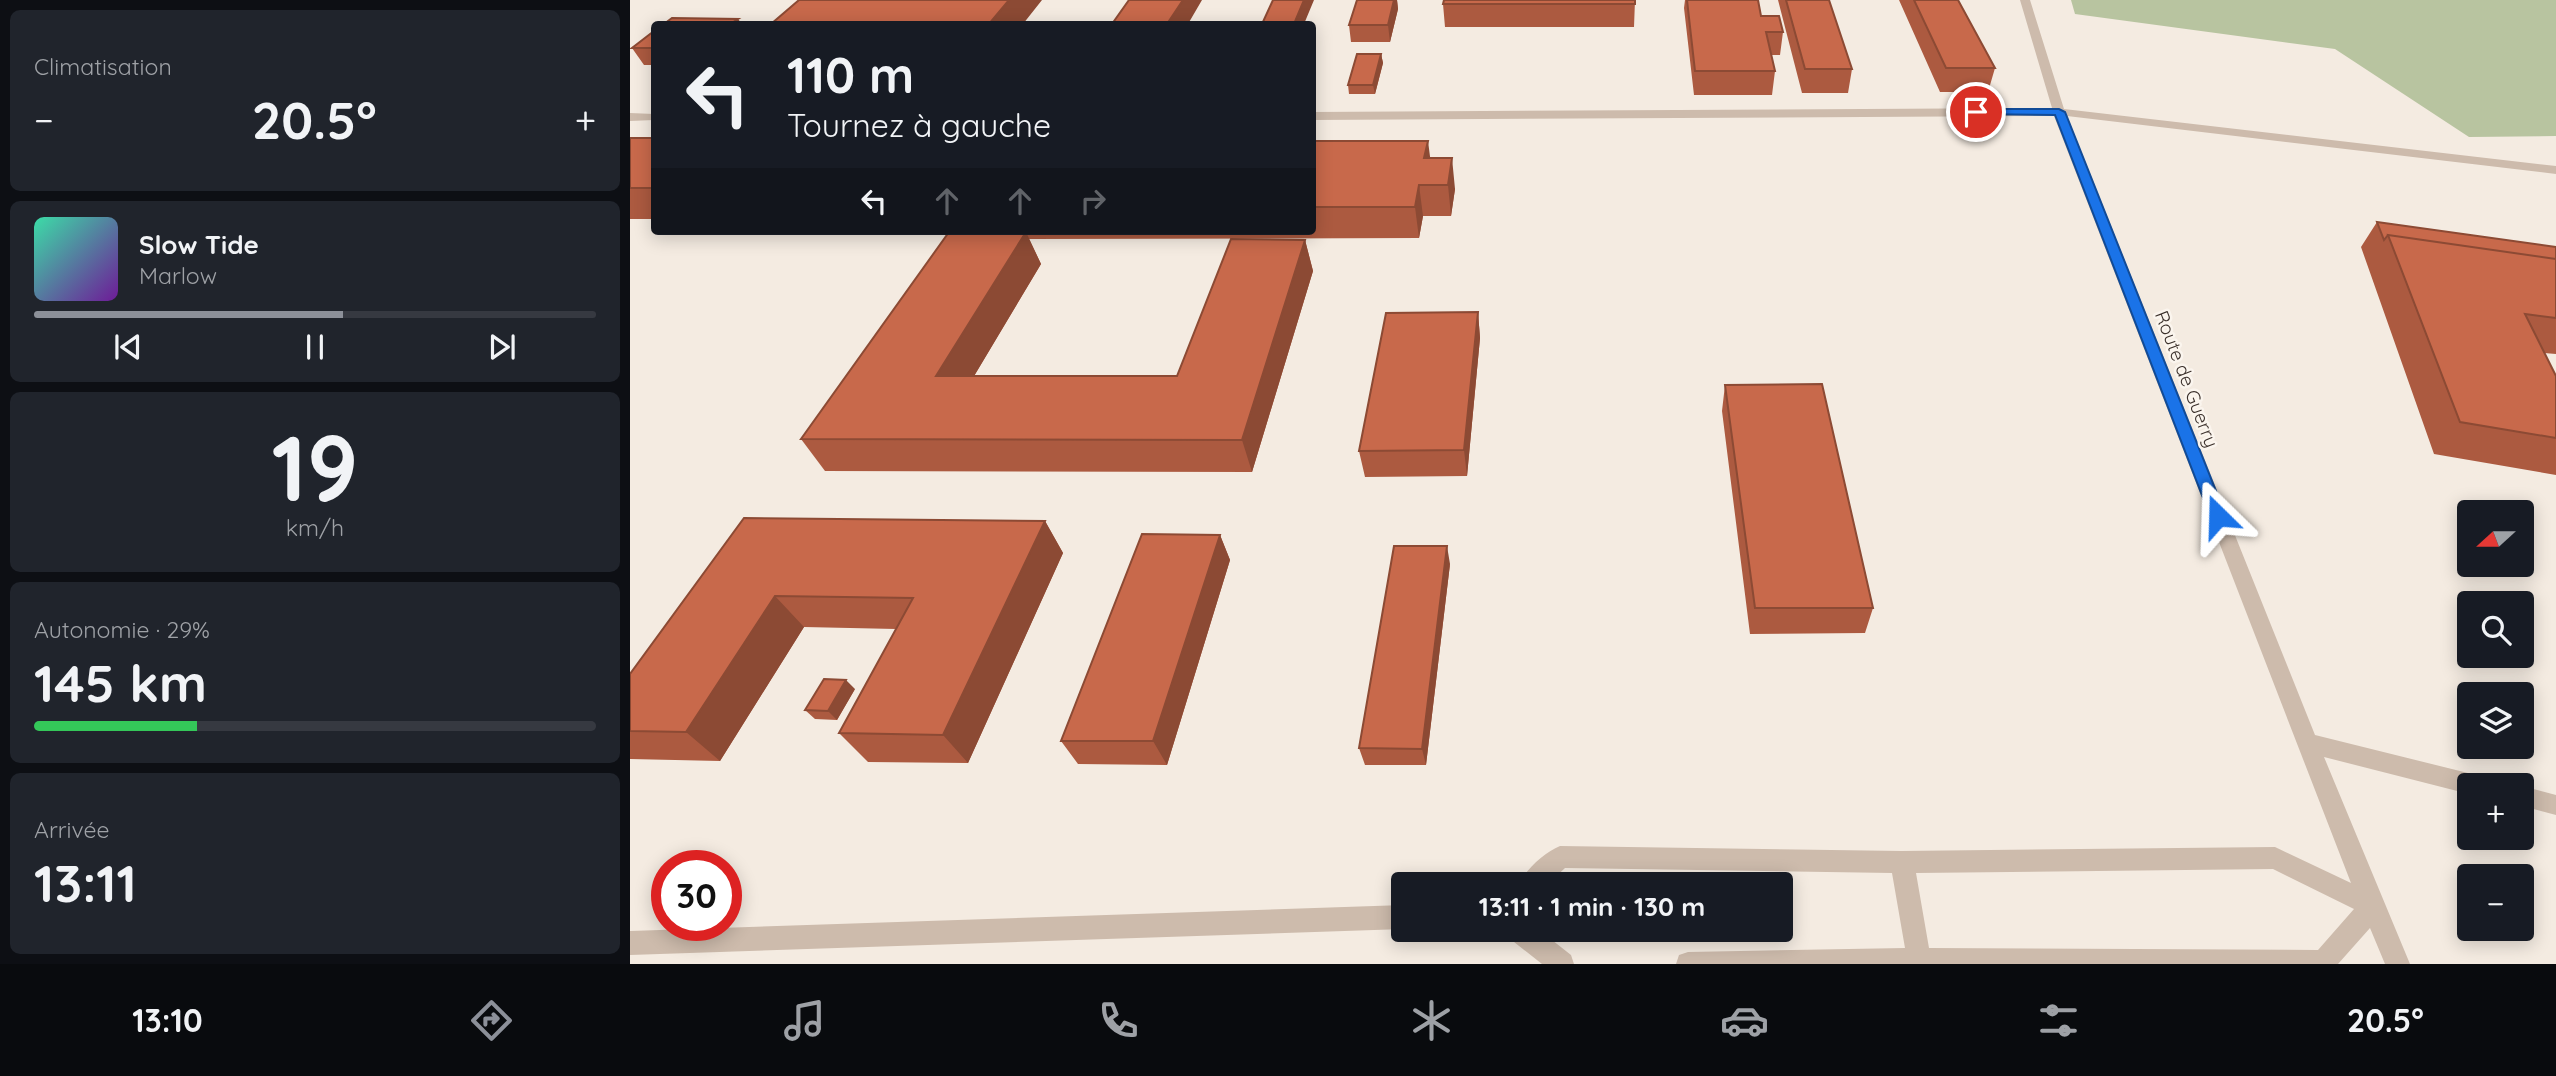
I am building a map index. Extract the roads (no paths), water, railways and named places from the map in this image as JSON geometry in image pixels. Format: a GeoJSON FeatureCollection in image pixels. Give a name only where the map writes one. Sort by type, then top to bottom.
{"type":"FeatureCollection","features":[{"type":"Feature","properties":{"kind":"street","name":"Route de Guerry"},"geometry":{"type":"LineString","coordinates":[[2025,0],[2059,112],[2307,743],[2398,964]]}},
{"type":"Feature","properties":{"kind":"street"},"geometry":{"type":"LineString","coordinates":[[1316,116],[2059,112],[2556,170]]}},
{"type":"Feature","properties":{"kind":"street"},"geometry":{"type":"LineString","coordinates":[[630,117],[651,117]]}},
{"type":"Feature","properties":{"kind":"street"},"geometry":{"type":"LineString","coordinates":[[2307,743],[2457,780]]}},
{"type":"Feature","properties":{"kind":"street"},"geometry":{"type":"LineString","coordinates":[[2534,799],[2556,805]]}},
{"type":"Feature","properties":{"kind":"street"},"geometry":{"type":"LineString","coordinates":[[1544,872],[1560,857],[1902,862],[2274,858],[2373,906],[2323,962],[1688,964]]}},
{"type":"Feature","properties":{"kind":"street"},"geometry":{"type":"LineString","coordinates":[[1902,862],[1919,962]]}},
{"type":"Feature","properties":{"kind":"street"},"geometry":{"type":"LineString","coordinates":[[630,943],[1391,917]]}},
{"type":"Feature","properties":{"kind":"street"},"geometry":{"type":"LineString","coordinates":[[1534,942],[1562,964]]}}]}
